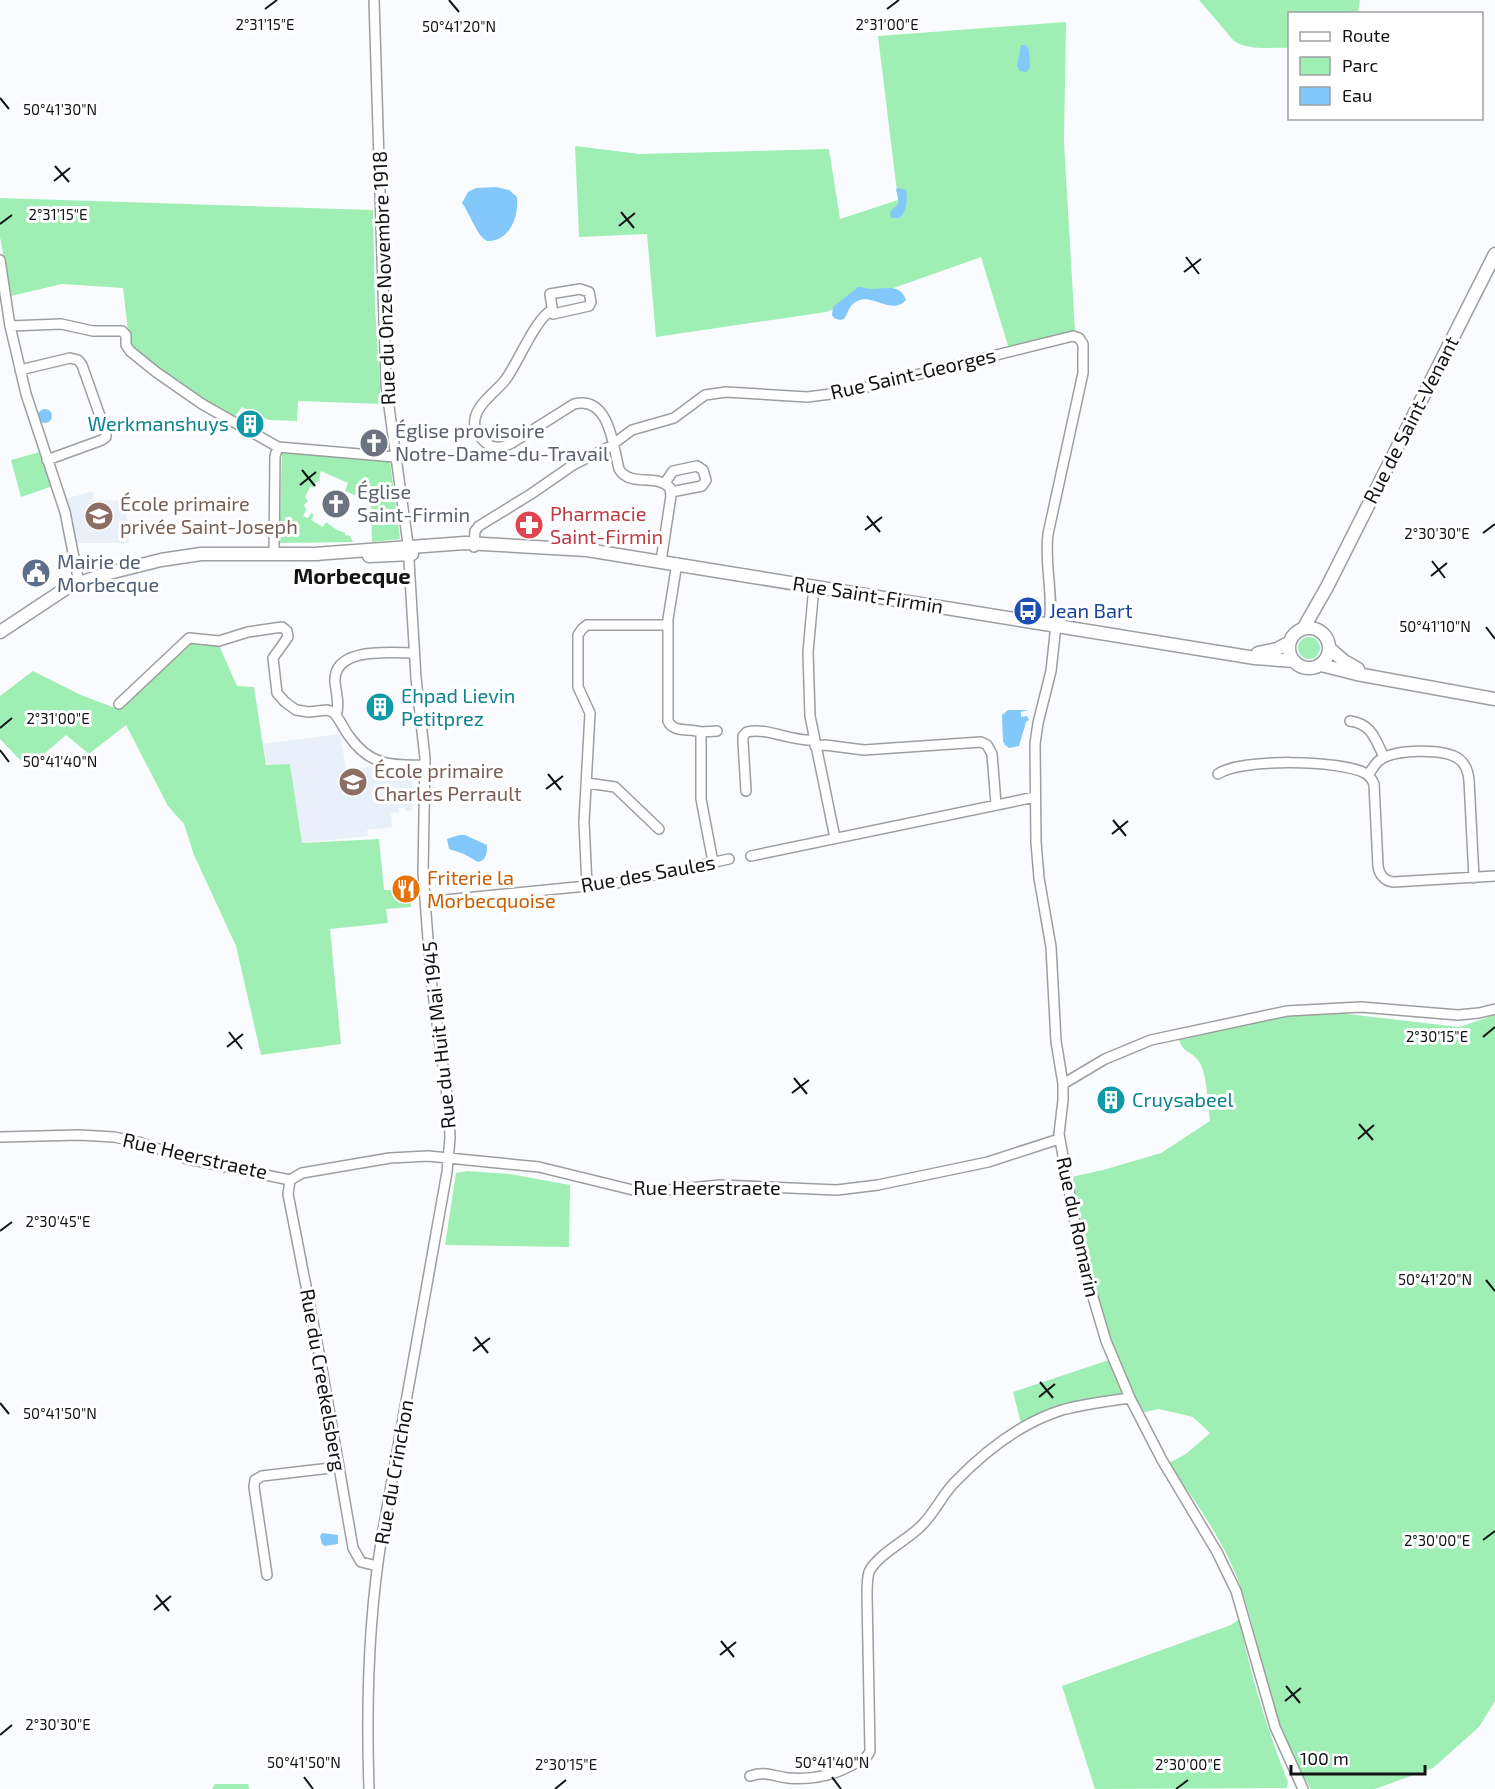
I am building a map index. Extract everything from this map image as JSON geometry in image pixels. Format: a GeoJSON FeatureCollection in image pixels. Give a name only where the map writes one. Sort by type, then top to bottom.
{"type":"FeatureCollection","features":[{"type":"Feature","properties":{"kind":"main road","name":"Rue de Saint-Venant"},"geometry":{"type":"LineString","coordinates":[[1303,629],[1327,587],[1495,254]]}},
{"type":"Feature","properties":{"kind":"main road","name":"Rue Saint-Firmin"},"geometry":{"type":"LineString","coordinates":[[0,632],[48,599],[79,583],[182,556],[274,554],[384,556],[408,550],[474,545],[577,549],[677,563],[1255,658],[1294,661]]}},
{"type":"Feature","properties":{"kind":"main road","name":"Rue de Saint-Venant"},"geometry":{"type":"LineString","coordinates":[[1323,633],[1321,617],[1327,587]]}},
{"type":"Feature","properties":{"kind":"main road"},"geometry":{"type":"LineString","coordinates":[[1313,628],[1323,633],[1328,640],[1329,648],[1321,665],[1305,668],[1294,661],[1289,652],[1290,642],[1295,634],[1303,629],[1313,628]]}},
{"type":"Feature","properties":{"kind":"main road","name":"Rue Saint-Firmin"},"geometry":{"type":"LineString","coordinates":[[1242,655],[1274,650],[1290,642]]}},
{"type":"Feature","properties":{"kind":"main road"},"geometry":{"type":"LineString","coordinates":[[1329,648],[1351,666],[1376,676]]}},
{"type":"Feature","properties":{"kind":"main road"},"geometry":{"type":"LineString","coordinates":[[1321,665],[1354,674],[1376,676],[1495,699]]}},
{"type":"Feature","properties":{"kind":"street","name":"Rue du Onze Novembre 1918"},"geometry":{"type":"LineString","coordinates":[[374,0],[386,385],[408,550]]}},
{"type":"Feature","properties":{"kind":"street"},"geometry":{"type":"LineString","coordinates":[[0,260],[10,326],[20,370],[33,422],[67,520],[79,583]]}},
{"type":"Feature","properties":{"kind":"street"},"geometry":{"type":"LineString","coordinates":[[552,310],[542,318],[508,375],[478,411],[475,424],[478,433],[490,446],[505,446],[565,408],[586,402],[594,405],[601,412],[613,444],[619,469],[624,476],[630,479],[665,483],[669,486],[671,492],[661,561]]}},
{"type":"Feature","properties":{"kind":"street"},"geometry":{"type":"LineString","coordinates":[[10,326],[61,324],[97,332],[122,331],[126,335],[128,349],[156,372],[202,404],[278,447],[396,457]]}},
{"type":"Feature","properties":{"kind":"street","name":"Rue Saint-Georges"},"geometry":{"type":"LineString","coordinates":[[474,545],[475,531],[479,526],[573,465],[613,444],[636,428],[674,418],[697,399],[710,393],[807,397],[847,392],[1065,337],[1076,337],[1083,345],[1083,373],[1048,534],[1046,556],[1052,625]]}},
{"type":"Feature","properties":{"kind":"street"},"geometry":{"type":"LineString","coordinates":[[20,370],[70,358],[78,360],[82,365],[106,433],[106,437],[102,440],[47,460]]}},
{"type":"Feature","properties":{"kind":"street"},"geometry":{"type":"LineString","coordinates":[[274,554],[275,456],[278,447]]}},
{"type":"Feature","properties":{"kind":"street"},"geometry":{"type":"LineString","coordinates":[[665,483],[673,471],[697,466],[703,470],[706,480],[702,486],[671,492]]}},
{"type":"Feature","properties":{"kind":"street","name":"Rue du Huit Mai 1945"},"geometry":{"type":"LineString","coordinates":[[408,550],[414,653],[425,765],[422,844],[425,902],[431,979],[449,1110],[449,1158]]}},
{"type":"Feature","properties":{"kind":"street"},"geometry":{"type":"LineString","coordinates":[[677,563],[668,625],[668,723],[675,729],[700,732],[717,731]]}},
{"type":"Feature","properties":{"kind":"street"},"geometry":{"type":"LineString","coordinates":[[814,586],[808,659],[810,716],[834,838]]}},
{"type":"Feature","properties":{"kind":"street"},"geometry":{"type":"LineString","coordinates":[[587,886],[584,828],[590,713],[579,687],[578,638],[580,631],[590,625],[668,625]]}},
{"type":"Feature","properties":{"kind":"street","name":"Rue du Romarin"},"geometry":{"type":"LineString","coordinates":[[1052,625],[1049,679],[1037,730],[1035,797],[1038,869],[1051,948],[1056,1041],[1063,1084],[1059,1139],[1085,1272],[1106,1341],[1130,1398],[1161,1460],[1206,1531],[1232,1581],[1243,1610],[1275,1727],[1302,1789]]}},
{"type":"Feature","properties":{"kind":"street"},"geometry":{"type":"LineString","coordinates":[[119,704],[185,640],[194,637],[219,641],[248,632],[282,627],[288,633],[287,639],[272,662],[277,693],[285,702],[296,710],[330,711],[336,715],[356,746],[371,758],[391,765],[425,765]]}},
{"type":"Feature","properties":{"kind":"street"},"geometry":{"type":"LineString","coordinates":[[336,715],[338,709],[335,676],[345,662],[364,654],[414,653]]}},
{"type":"Feature","properties":{"kind":"street"},"geometry":{"type":"LineString","coordinates":[[1350,721],[1362,723],[1368,727],[1384,758]]}},
{"type":"Feature","properties":{"kind":"street"},"geometry":{"type":"LineString","coordinates":[[746,791],[742,742],[747,732],[756,731],[801,741],[864,750],[981,742],[987,745],[992,754],[996,804]]}},
{"type":"Feature","properties":{"kind":"street"},"geometry":{"type":"LineString","coordinates":[[700,732],[701,800],[713,862]]}},
{"type":"Feature","properties":{"kind":"street"},"geometry":{"type":"LineString","coordinates":[[1368,775],[1377,762],[1384,758],[1422,750],[1455,757],[1464,764],[1469,780],[1474,878]]}},
{"type":"Feature","properties":{"kind":"street"},"geometry":{"type":"LineString","coordinates":[[1218,774],[1232,767],[1309,762],[1338,766],[1368,775],[1374,784],[1378,866],[1384,878],[1393,882],[1495,876]]}},
{"type":"Feature","properties":{"kind":"street"},"geometry":{"type":"LineString","coordinates":[[587,783],[615,787],[659,829]]}},
{"type":"Feature","properties":{"kind":"street"},"geometry":{"type":"LineString","coordinates":[[751,856],[1035,797]]}},
{"type":"Feature","properties":{"kind":"street","name":"Rue des Saules"},"geometry":{"type":"LineString","coordinates":[[425,902],[631,880],[729,859]]}},
{"type":"Feature","properties":{"kind":"street"},"geometry":{"type":"LineString","coordinates":[[1063,1084],[1105,1059],[1151,1040],[1287,1011],[1351,1007],[1458,1015],[1495,1009]]}},
{"type":"Feature","properties":{"kind":"street","name":"Rue Heerstraete"},"geometry":{"type":"LineString","coordinates":[[0,1137],[79,1135],[114,1137],[138,1142],[188,1159],[290,1180],[302,1173],[413,1156],[539,1167],[637,1191],[720,1185],[837,1190],[878,1185],[988,1162],[1059,1139]]}},
{"type":"Feature","properties":{"kind":"street","name":"Rue du Crinchon"},"geometry":{"type":"LineString","coordinates":[[369,1789],[368,1666],[377,1566],[449,1158]]}},
{"type":"Feature","properties":{"kind":"street","name":"Rue du Creekelsberg"},"geometry":{"type":"LineString","coordinates":[[290,1180],[288,1194],[355,1552],[361,1562],[377,1566]]}},
{"type":"Feature","properties":{"kind":"street"},"geometry":{"type":"LineString","coordinates":[[750,1776],[765,1772],[786,1778],[816,1778],[840,1771],[866,1758],[870,1751],[867,1581],[872,1568],[881,1558],[924,1524],[955,1482],[1012,1433],[1035,1420],[1063,1410],[1130,1398]]}},
{"type":"Feature","properties":{"kind":"street"},"geometry":{"type":"LineString","coordinates":[[267,1575],[254,1487],[255,1480],[262,1476],[339,1467]]}},
{"type":"Feature","properties":{"kind":"shaded area","name":"École primaire privée Saint-Joseph"},"geometry":{"type":"Polygon","coordinates":[[[93,491],[93,500],[126,501],[129,543],[76,543],[65,499],[93,491]]]}},
{"type":"Feature","properties":{"kind":"shaded area","name":"École primaire Charles Perrault"},"geometry":{"type":"Polygon","coordinates":[[[340,734],[346,769],[381,766],[383,773],[413,770],[412,811],[399,808],[399,812],[391,813],[392,827],[367,830],[368,836],[302,843],[290,764],[267,765],[263,744],[340,734]]]}},
{"type":"Feature","properties":{"kind":"green space"},"geometry":{"type":"Polygon","coordinates":[[[1199,0],[1360,0],[1358,12],[1288,12],[1288,48],[1254,47],[1234,41],[1199,0]]]}},
{"type":"Feature","properties":{"kind":"green space"},"geometry":{"type":"Polygon","coordinates":[[[1066,22],[1064,142],[1075,330],[1009,349],[981,257],[826,312],[656,337],[647,234],[579,237],[575,146],[640,154],[829,149],[840,219],[898,200],[878,36],[1066,22]]]}},
{"type":"Feature","properties":{"kind":"green space"},"geometry":{"type":"Polygon","coordinates":[[[0,198],[373,210],[375,306],[381,404],[298,401],[297,421],[269,420],[242,407],[233,419],[197,397],[130,348],[123,288],[62,284],[11,296],[0,237],[0,198]]]}},
{"type":"Feature","properties":{"kind":"green space"},"geometry":{"type":"Polygon","coordinates":[[[40,452],[53,486],[21,497],[11,460],[40,452]]]}},
{"type":"Feature","properties":{"kind":"green space"},"geometry":{"type":"Polygon","coordinates":[[[282,452],[390,461],[400,539],[372,542],[371,504],[368,505],[365,501],[356,498],[357,496],[345,491],[348,483],[321,471],[320,480],[315,483],[316,486],[310,487],[305,497],[308,501],[304,505],[306,510],[303,516],[308,518],[311,513],[314,515],[311,520],[323,527],[326,522],[350,536],[353,542],[279,543],[282,452]]]}},
{"type":"Feature","properties":{"kind":"green space"},"geometry":{"type":"Polygon","coordinates":[[[1309,637],[1317,640],[1320,648],[1317,656],[1309,659],[1301,656],[1298,648],[1301,640],[1309,637]]]}},
{"type":"Feature","properties":{"kind":"green space"},"geometry":{"type":"Polygon","coordinates":[[[189,643],[218,643],[237,686],[254,687],[266,765],[290,764],[302,843],[379,839],[384,890],[410,890],[411,907],[386,909],[388,923],[330,929],[341,1044],[261,1055],[236,946],[194,855],[184,824],[168,806],[126,725],[89,754],[66,735],[28,768],[0,739],[0,696],[33,671],[81,695],[118,709],[189,643]]]}},
{"type":"Feature","properties":{"kind":"green space"},"geometry":{"type":"Polygon","coordinates":[[[1339,1013],[1459,1027],[1495,1015],[1495,1701],[1479,1727],[1433,1768],[1375,1789],[1311,1789],[1288,1747],[1275,1715],[1248,1608],[1236,1574],[1210,1525],[1169,1463],[1186,1454],[1210,1433],[1193,1417],[1159,1409],[1141,1413],[1112,1345],[1087,1263],[1071,1177],[1161,1153],[1210,1121],[1203,1070],[1197,1059],[1184,1049],[1178,1038],[1287,1015],[1339,1013]]]}},
{"type":"Feature","properties":{"kind":"green space"},"geometry":{"type":"Polygon","coordinates":[[[467,1171],[510,1174],[570,1185],[569,1247],[445,1245],[456,1173],[467,1171]]]}},
{"type":"Feature","properties":{"kind":"green space"},"geometry":{"type":"Polygon","coordinates":[[[1109,1360],[1122,1394],[1021,1423],[1013,1392],[1109,1360]]]}},
{"type":"Feature","properties":{"kind":"green space"},"geometry":{"type":"Polygon","coordinates":[[[1239,1619],[1260,1702],[1288,1782],[1287,1788],[1095,1789],[1062,1686],[1231,1625],[1239,1619]]]}},
{"type":"Feature","properties":{"kind":"green space"},"geometry":{"type":"Polygon","coordinates":[[[215,1784],[248,1784],[249,1789],[212,1789],[215,1784]]]}},
{"type":"Feature","properties":{"kind":"water"},"geometry":{"type":"Polygon","coordinates":[[[1021,45],[1026,45],[1029,50],[1030,68],[1026,72],[1020,71],[1017,66],[1021,45]]]}},
{"type":"Feature","properties":{"kind":"water"},"geometry":{"type":"Polygon","coordinates":[[[496,187],[509,190],[517,197],[516,212],[507,233],[495,240],[487,241],[477,230],[462,203],[468,192],[476,188],[496,187]]]}},
{"type":"Feature","properties":{"kind":"water"},"geometry":{"type":"Polygon","coordinates":[[[896,189],[906,190],[906,206],[899,218],[891,218],[890,212],[898,204],[896,189]]]}},
{"type":"Feature","properties":{"kind":"water"},"geometry":{"type":"Polygon","coordinates":[[[858,287],[896,289],[906,300],[900,305],[893,306],[864,299],[851,306],[844,319],[834,318],[833,307],[858,287]]]}},
{"type":"Feature","properties":{"kind":"water"},"geometry":{"type":"Polygon","coordinates":[[[42,409],[48,409],[52,416],[48,423],[42,423],[38,419],[38,413],[42,409]]]}},
{"type":"Feature","properties":{"kind":"water"},"geometry":{"type":"Polygon","coordinates":[[[1008,710],[1028,710],[1021,712],[1021,717],[1027,716],[1029,720],[1026,722],[1019,746],[1009,748],[1003,741],[1002,715],[1008,710]]]}},
{"type":"Feature","properties":{"kind":"water"},"geometry":{"type":"Polygon","coordinates":[[[465,835],[487,845],[485,858],[478,862],[449,849],[447,839],[465,835]]]}},
{"type":"Feature","properties":{"kind":"water"},"geometry":{"type":"Polygon","coordinates":[[[322,1533],[338,1535],[338,1544],[325,1546],[322,1544],[320,1536],[322,1533]]]}},
{"type":"Feature","properties":{"kind":"place","name":"Werkmanshuys"},"geometry":{"type":"Point","coordinates":[250,424]}},
{"type":"Feature","properties":{"kind":"place","name":"Église provisoire Notre-Dame-du-Travail"},"geometry":{"type":"Point","coordinates":[374,443]}},
{"type":"Feature","properties":{"kind":"place","name":"Église Saint-Firmin"},"geometry":{"type":"Point","coordinates":[336,504]}},
{"type":"Feature","properties":{"kind":"place","name":"École primaire privée Saint-Joseph"},"geometry":{"type":"Point","coordinates":[99,516]}},
{"type":"Feature","properties":{"kind":"place","name":"Pharmacie Saint-Firmin"},"geometry":{"type":"Point","coordinates":[529,525]}},
{"type":"Feature","properties":{"kind":"place","name":"Mairie de Morbecque"},"geometry":{"type":"Point","coordinates":[36,573]}},
{"type":"Feature","properties":{"kind":"place","name":"Jean Bart"},"geometry":{"type":"Point","coordinates":[1028,611]}},
{"type":"Feature","properties":{"kind":"place","name":"Ehpad Lievin Petitprez"},"geometry":{"type":"Point","coordinates":[380,707]}},
{"type":"Feature","properties":{"kind":"place","name":"École primaire Charles Perrault"},"geometry":{"type":"Point","coordinates":[353,782]}},
{"type":"Feature","properties":{"kind":"place","name":"Friterie la Morbecquoise"},"geometry":{"type":"Point","coordinates":[406,889]}},
{"type":"Feature","properties":{"kind":"place","name":"Cruysabeel"},"geometry":{"type":"Point","coordinates":[1111,1100]}},
{"type":"Feature","properties":{"kind":"district","name":"Morbecque"},"geometry":{"type":"Point","coordinates":[352,576]}}]}
